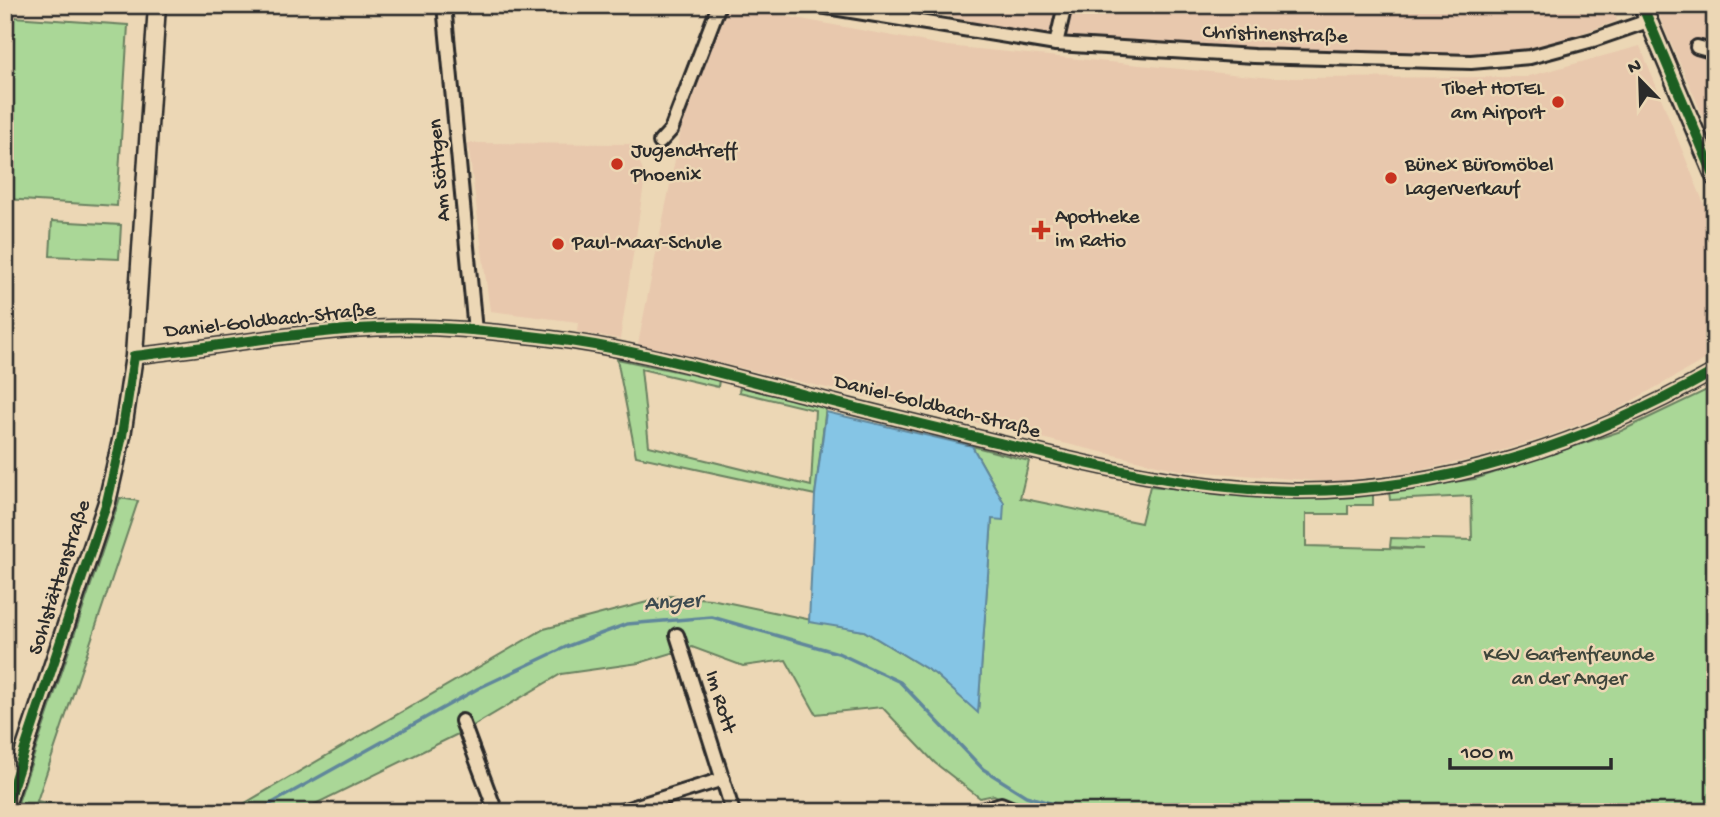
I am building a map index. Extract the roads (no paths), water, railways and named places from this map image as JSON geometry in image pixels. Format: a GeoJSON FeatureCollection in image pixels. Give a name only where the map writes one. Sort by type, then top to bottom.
{"type":"FeatureCollection","features":[{"type":"Feature","properties":{"kind":"street","name":"Sohlstättenstraße"},"geometry":{"type":"LineString","coordinates":[[6,805],[107,502],[122,436],[134,356],[158,5]]}},
{"type":"Feature","properties":{"kind":"street","name":"Am Söttgen"},"geometry":{"type":"LineString","coordinates":[[444,5],[475,331]]}},
{"type":"Feature","properties":{"kind":"street"},"geometry":{"type":"LineString","coordinates":[[660,142],[671,130],[719,5]]}},
{"type":"Feature","properties":{"kind":"street","name":"Christinenstraße"},"geometry":{"type":"LineString","coordinates":[[814,5],[1056,44],[1254,56],[1471,62],[1530,57],[1593,40],[1645,13]]}},
{"type":"Feature","properties":{"kind":"street"},"geometry":{"type":"LineString","coordinates":[[1056,44],[1065,5]]}},
{"type":"Feature","properties":{"kind":"street"},"geometry":{"type":"LineString","coordinates":[[1645,13],[1715,178]]}},
{"type":"Feature","properties":{"kind":"street"},"geometry":{"type":"LineString","coordinates":[[1697,47],[1715,52]]}},
{"type":"Feature","properties":{"kind":"street","name":"Daniel-Goldbach-Straße"},"geometry":{"type":"LineString","coordinates":[[134,356],[315,333],[380,328],[475,331],[550,338],[624,351],[1068,459],[1169,480],[1245,488],[1345,489],[1476,469],[1591,432],[1675,394],[1715,371]]}},
{"type":"Feature","properties":{"kind":"street"},"geometry":{"type":"LineString","coordinates":[[1675,394],[1687,393],[1715,379]]}},
{"type":"Feature","properties":{"kind":"street","name":"Im Rott"},"geometry":{"type":"LineString","coordinates":[[677,635],[733,812]]}},
{"type":"Feature","properties":{"kind":"street"},"geometry":{"type":"LineString","coordinates":[[462,720],[496,812]]}},
{"type":"Feature","properties":{"kind":"street"},"geometry":{"type":"LineString","coordinates":[[618,812],[723,779]]}},
{"type":"Feature","properties":{"kind":"street"},"geometry":{"type":"LineString","coordinates":[[975,812],[1001,804],[1021,812]]}},
{"type":"Feature","properties":{"kind":"water"},"geometry":{"type":"Polygon","coordinates":[[[826,412],[972,446],[1004,503],[1003,520],[992,519],[978,713],[935,674],[864,631],[809,622],[815,495],[826,412]]]}},
{"type":"Feature","properties":{"kind":"waterway","name":"Anger"},"geometry":{"type":"LineString","coordinates":[[256,812],[479,688],[568,646],[627,624],[712,617],[838,653],[900,682],[983,769],[1026,796],[1080,812]]}},
{"type":"Feature","properties":{"kind":"place","name":"Tibet HOTEL am Airport"},"geometry":{"type":"Point","coordinates":[1558,102]}},
{"type":"Feature","properties":{"kind":"place","name":"Jugendtreff Phoenix"},"geometry":{"type":"Point","coordinates":[617,164]}},
{"type":"Feature","properties":{"kind":"place","name":"Bünex Büromöbel Lagerverkauf"},"geometry":{"type":"Point","coordinates":[1391,178]}},
{"type":"Feature","properties":{"kind":"place","name":"Apotheke im Ratio"},"geometry":{"type":"Point","coordinates":[1041,230]}},
{"type":"Feature","properties":{"kind":"place","name":"Paul-Maar-Schule"},"geometry":{"type":"Point","coordinates":[558,244]}},
{"type":"Feature","properties":{"kind":"park label","name":"KGV Gartenfreunde an der Anger"},"geometry":{"type":"Point","coordinates":[1569,668]}}]}
